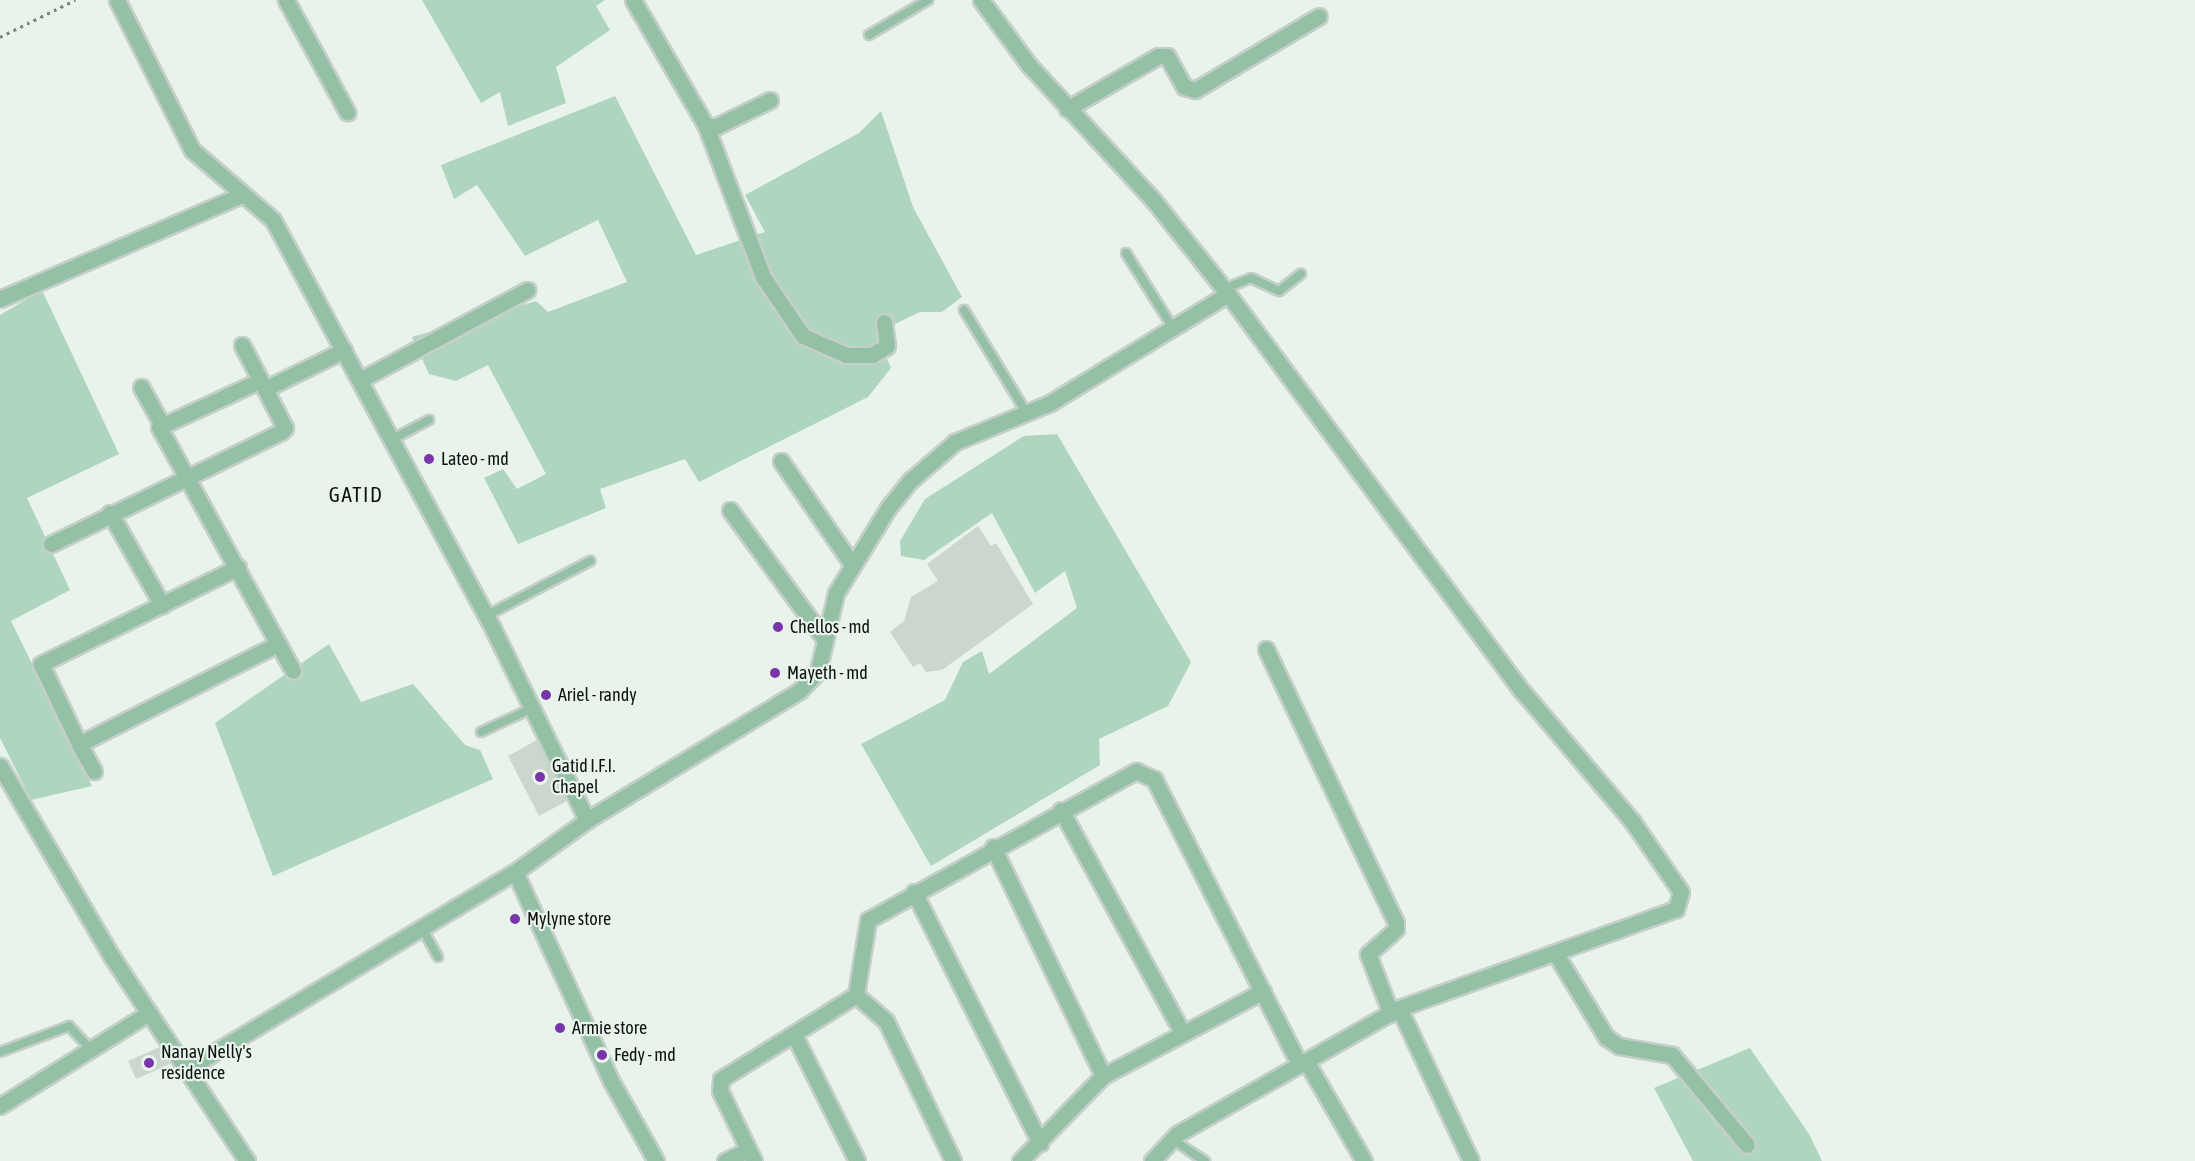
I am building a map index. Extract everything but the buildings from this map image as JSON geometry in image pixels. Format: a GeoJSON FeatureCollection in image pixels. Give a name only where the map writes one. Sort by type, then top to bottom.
{"type":"FeatureCollection","features":[{"type":"Feature","properties":{"kind":"street"},"geometry":{"type":"LineString","coordinates":[[117,0],[192,150],[241,195],[273,220],[486,616],[587,820]]}},
{"type":"Feature","properties":{"kind":"street"},"geometry":{"type":"LineString","coordinates":[[286,0],[347,112]]}},
{"type":"Feature","properties":{"kind":"street"},"geometry":{"type":"LineString","coordinates":[[633,0],[706,126],[763,277],[802,336],[846,355],[872,355],[887,346],[884,321]]}},
{"type":"Feature","properties":{"kind":"street"},"geometry":{"type":"LineString","coordinates":[[988,2],[1067,109],[1154,201],[1226,291],[1523,692],[1632,821],[1681,892],[1676,909],[1557,956],[1395,1011],[1172,1139],[1152,1161]]}},
{"type":"Feature","properties":{"kind":"street"},"geometry":{"type":"LineString","coordinates":[[1067,109],[1158,56],[1167,56],[1185,87],[1195,90],[1319,16]]}},
{"type":"Feature","properties":{"kind":"street"},"geometry":{"type":"LineString","coordinates":[[706,126],[717,126],[770,100]]}},
{"type":"Feature","properties":{"kind":"street"},"geometry":{"type":"LineString","coordinates":[[0,299],[241,195]]}},
{"type":"Feature","properties":{"kind":"street"},"geometry":{"type":"LineString","coordinates":[[360,380],[527,290]]}},
{"type":"Feature","properties":{"kind":"street"},"geometry":{"type":"LineString","coordinates":[[185,1070],[515,873],[587,820],[799,691],[818,671],[823,637],[852,564],[888,508],[955,442],[1067,393],[1173,328],[1226,291]]}},
{"type":"Feature","properties":{"kind":"street"},"geometry":{"type":"LineString","coordinates":[[51,544],[188,473],[281,432],[285,428],[242,345]]}},
{"type":"Feature","properties":{"kind":"street"},"geometry":{"type":"LineString","coordinates":[[161,423],[262,385],[344,350]]}},
{"type":"Feature","properties":{"kind":"street"},"geometry":{"type":"LineString","coordinates":[[141,387],[293,671]]}},
{"type":"Feature","properties":{"kind":"street"},"geometry":{"type":"LineString","coordinates":[[781,461],[852,564]]}},
{"type":"Feature","properties":{"kind":"street"},"geometry":{"type":"LineString","coordinates":[[730,510],[823,637]]}},
{"type":"Feature","properties":{"kind":"street"},"geometry":{"type":"LineString","coordinates":[[110,513],[162,605]]}},
{"type":"Feature","properties":{"kind":"street"},"geometry":{"type":"LineString","coordinates":[[94,771],[41,664],[238,567]]}},
{"type":"Feature","properties":{"kind":"street"},"geometry":{"type":"LineString","coordinates":[[79,744],[278,644]]}},
{"type":"Feature","properties":{"kind":"street"},"geometry":{"type":"LineString","coordinates":[[1266,649],[1396,922],[1396,929],[1368,954],[1471,1161]]}},
{"type":"Feature","properties":{"kind":"street"},"geometry":{"type":"LineString","coordinates":[[0,766],[149,1013],[247,1161]]}},
{"type":"Feature","properties":{"kind":"street"},"geometry":{"type":"LineString","coordinates":[[855,995],[862,930],[868,920],[1061,810],[1136,771],[1145,771],[1303,1063],[1364,1161]]}},
{"type":"Feature","properties":{"kind":"street"},"geometry":{"type":"LineString","coordinates":[[1061,810],[1182,1032]]}},
{"type":"Feature","properties":{"kind":"street"},"geometry":{"type":"LineString","coordinates":[[993,847],[1103,1076]]}},
{"type":"Feature","properties":{"kind":"street"},"geometry":{"type":"LineString","coordinates":[[515,873],[610,1079],[656,1161]]}},
{"type":"Feature","properties":{"kind":"street"},"geometry":{"type":"LineString","coordinates":[[914,892],[1040,1143]]}},
{"type":"Feature","properties":{"kind":"street"},"geometry":{"type":"LineString","coordinates":[[1557,956],[1606,1037],[1619,1046],[1672,1055],[1747,1145]]}},
{"type":"Feature","properties":{"kind":"street"},"geometry":{"type":"LineString","coordinates":[[1020,1161],[1103,1076],[1263,991]]}},
{"type":"Feature","properties":{"kind":"street"},"geometry":{"type":"LineString","coordinates":[[725,1161],[751,1155],[720,1091],[721,1079],[855,995]]}},
{"type":"Feature","properties":{"kind":"street"},"geometry":{"type":"LineString","coordinates":[[855,995],[886,1021],[953,1161]]}},
{"type":"Feature","properties":{"kind":"street"},"geometry":{"type":"LineString","coordinates":[[0,1106],[149,1013]]}},
{"type":"Feature","properties":{"kind":"street"},"geometry":{"type":"LineString","coordinates":[[794,1035],[857,1161]]}},
{"type":"Feature","properties":{"kind":"lane"},"geometry":{"type":"LineString","coordinates":[[869,35],[928,0]]}},
{"type":"Feature","properties":{"kind":"lane"},"geometry":{"type":"LineString","coordinates":[[1126,252],[1173,328]]}},
{"type":"Feature","properties":{"kind":"lane"},"geometry":{"type":"LineString","coordinates":[[1226,291],[1251,278],[1279,291],[1301,274]]}},
{"type":"Feature","properties":{"kind":"lane"},"geometry":{"type":"LineString","coordinates":[[964,310],[1026,412]]}},
{"type":"Feature","properties":{"kind":"lane"},"geometry":{"type":"LineString","coordinates":[[391,440],[429,420]]}},
{"type":"Feature","properties":{"kind":"lane"},"geometry":{"type":"LineString","coordinates":[[486,616],[590,561]]}},
{"type":"Feature","properties":{"kind":"lane"},"geometry":{"type":"LineString","coordinates":[[481,732],[533,708]]}},
{"type":"Feature","properties":{"kind":"lane"},"geometry":{"type":"LineString","coordinates":[[422,928],[438,957]]}},
{"type":"Feature","properties":{"kind":"lane"},"geometry":{"type":"LineString","coordinates":[[0,1052],[69,1026],[91,1050]]}},
{"type":"Feature","properties":{"kind":"lane"},"geometry":{"type":"LineString","coordinates":[[1172,1139],[1205,1161]]}},
{"type":"Feature","properties":{"kind":"path"},"geometry":{"type":"LineString","coordinates":[[0,37],[75,0]]}},
{"type":"Feature","properties":{"kind":"green space"},"geometry":{"type":"Polygon","coordinates":[[[422,0],[605,0],[596,6],[610,30],[556,67],[566,103],[508,126],[500,92],[481,103],[422,0]]]}},
{"type":"Feature","properties":{"kind":"green space"},"geometry":{"type":"Polygon","coordinates":[[[615,96],[696,255],[765,232],[745,195],[859,133],[881,111],[913,207],[962,297],[942,312],[920,312],[876,333],[891,368],[868,397],[699,482],[685,459],[600,489],[606,508],[518,544],[484,478],[503,469],[517,489],[546,474],[488,365],[456,381],[429,374],[412,337],[536,301],[548,312],[627,282],[598,220],[525,256],[477,185],[454,199],[441,165],[615,96]]]}},
{"type":"Feature","properties":{"kind":"green space"},"geometry":{"type":"Polygon","coordinates":[[[42,290],[119,454],[27,498],[70,590],[11,621],[92,786],[31,800],[0,738],[0,315],[42,290]]]}},
{"type":"Feature","properties":{"kind":"green space"},"geometry":{"type":"Polygon","coordinates":[[[1057,434],[1191,662],[1168,706],[1099,739],[1100,765],[931,866],[861,744],[945,700],[963,662],[982,651],[989,674],[1077,608],[1065,571],[1035,593],[992,513],[924,560],[901,556],[900,541],[925,499],[1024,436],[1057,434]]]}},
{"type":"Feature","properties":{"kind":"green space"},"geometry":{"type":"Polygon","coordinates":[[[329,644],[361,702],[413,684],[465,745],[480,750],[493,779],[273,876],[215,723],[329,644]]]}},
{"type":"Feature","properties":{"kind":"green space"},"geometry":{"type":"Polygon","coordinates":[[[1750,1048],[1809,1134],[1822,1161],[1693,1161],[1654,1088],[1750,1048]]]}},
{"type":"Feature","properties":{"kind":"place","name":"Lateo - md"},"geometry":{"type":"Point","coordinates":[429,459]}},
{"type":"Feature","properties":{"kind":"place","name":"Chellos - md"},"geometry":{"type":"Point","coordinates":[778,627]}},
{"type":"Feature","properties":{"kind":"place","name":"Mayeth - md"},"geometry":{"type":"Point","coordinates":[775,673]}},
{"type":"Feature","properties":{"kind":"place","name":"Ariel - randy"},"geometry":{"type":"Point","coordinates":[546,695]}},
{"type":"Feature","properties":{"kind":"place","name":"Gatid I.F.I. Chapel"},"geometry":{"type":"Point","coordinates":[540,777]}},
{"type":"Feature","properties":{"kind":"place","name":"Mylyne store"},"geometry":{"type":"Point","coordinates":[515,919]}},
{"type":"Feature","properties":{"kind":"place","name":"Armie store"},"geometry":{"type":"Point","coordinates":[560,1028]}},
{"type":"Feature","properties":{"kind":"place","name":"Fedy - md"},"geometry":{"type":"Point","coordinates":[602,1055]}},
{"type":"Feature","properties":{"kind":"place","name":"Nanay Nelly's residence"},"geometry":{"type":"Point","coordinates":[149,1063]}},
{"type":"Feature","properties":{"kind":"district","name":"GATID"},"geometry":{"type":"Point","coordinates":[356,494]}}]}
